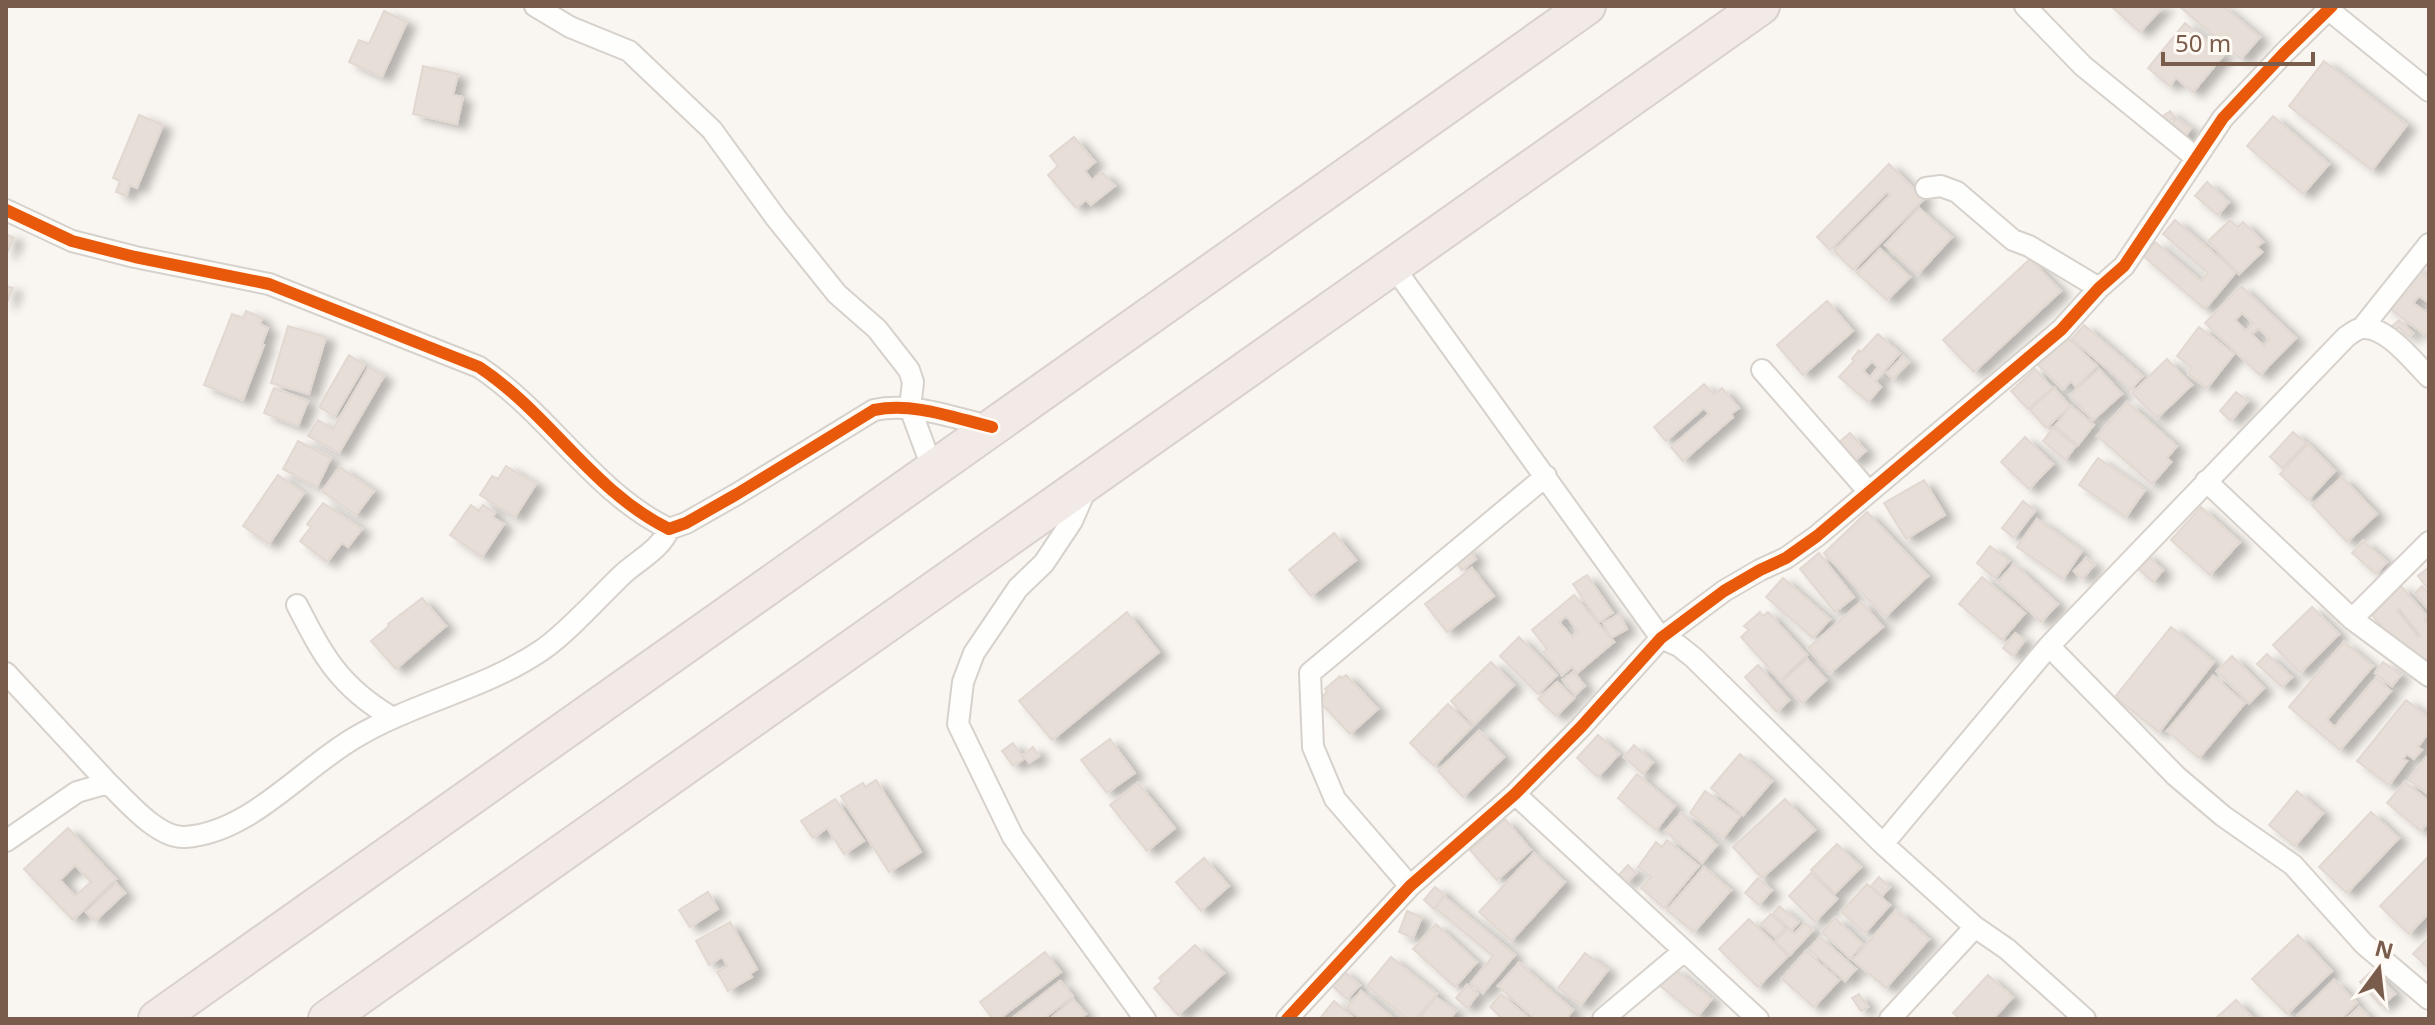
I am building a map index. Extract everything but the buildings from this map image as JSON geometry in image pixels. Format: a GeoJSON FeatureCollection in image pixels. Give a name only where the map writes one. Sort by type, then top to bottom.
{"type":"FeatureCollection","features":[{"type":"Feature","properties":{"kind":"highway"},"geometry":{"type":"LineString","coordinates":[[157,1019],[1587,6]]}},
{"type":"Feature","properties":{"kind":"highway"},"geometry":{"type":"LineString","coordinates":[[327,1019],[1761,6]]}},
{"type":"Feature","properties":{"kind":"street"},"geometry":{"type":"LineString","coordinates":[[535,6],[570,27],[629,51],[712,130],[776,218],[837,294],[877,329],[909,370],[913,382],[910,408],[933,470]]}},
{"type":"Feature","properties":{"kind":"street"},"geometry":{"type":"LineString","coordinates":[[2025,6],[2083,66],[2195,157]]}},
{"type":"Feature","properties":{"kind":"street"},"geometry":{"type":"LineString","coordinates":[[1287,1019],[1410,886],[1515,794],[1581,727],[1661,638],[1724,591],[1786,558],[2061,330],[2124,266],[2223,118],[2331,8],[2429,91]]}},
{"type":"Feature","properties":{"kind":"street"},"geometry":{"type":"LineString","coordinates":[[1926,188],[1941,186],[1957,192],[2013,240],[2029,246],[2099,288]]}},
{"type":"Feature","properties":{"kind":"street"},"geometry":{"type":"LineString","coordinates":[[6,210],[72,241],[269,284],[479,367],[505,384],[532,409],[605,487],[646,518],[669,529],[686,523],[737,494],[874,410],[894,406],[910,408],[992,427]]}},
{"type":"Feature","properties":{"kind":"street"},"geometry":{"type":"LineString","coordinates":[[1883,844],[2049,646],[2346,337],[2362,328],[2429,244]]}},
{"type":"Feature","properties":{"kind":"street"},"geometry":{"type":"LineString","coordinates":[[1393,266],[1661,638],[1679,646],[1694,658],[1883,844],[1975,927],[2007,949],[2085,1019]]}},
{"type":"Feature","properties":{"kind":"street"},"geometry":{"type":"LineString","coordinates":[[2362,328],[2377,331],[2397,345],[2429,377]]}},
{"type":"Feature","properties":{"kind":"street"},"geometry":{"type":"LineString","coordinates":[[1762,370],[1869,492]]}},
{"type":"Feature","properties":{"kind":"street"},"geometry":{"type":"LineString","coordinates":[[1410,886],[1335,799],[1313,747],[1310,673],[1546,476]]}},
{"type":"Feature","properties":{"kind":"street"},"geometry":{"type":"LineString","coordinates":[[1092,478],[1072,521],[1044,563],[1018,588],[974,653],[963,682],[958,724],[1013,837],[1145,1019]]}},
{"type":"Feature","properties":{"kind":"street"},"geometry":{"type":"LineString","coordinates":[[2206,481],[2352,619],[2429,676]]}},
{"type":"Feature","properties":{"kind":"street"},"geometry":{"type":"LineString","coordinates":[[6,673],[108,783],[146,819],[170,836],[185,837],[209,832],[238,822],[351,739],[391,717],[490,679],[544,649],[633,564],[665,539],[669,529]]}},
{"type":"Feature","properties":{"kind":"street"},"geometry":{"type":"LineString","coordinates":[[2352,619],[2429,542]]}},
{"type":"Feature","properties":{"kind":"street"},"geometry":{"type":"LineString","coordinates":[[297,605],[325,659],[344,682],[369,704],[391,717]]}},
{"type":"Feature","properties":{"kind":"street"},"geometry":{"type":"LineString","coordinates":[[2049,646],[2176,776],[2223,816],[2293,865],[2364,944],[2429,999]]}},
{"type":"Feature","properties":{"kind":"street"},"geometry":{"type":"LineString","coordinates":[[6,841],[77,792],[108,783]]}},
{"type":"Feature","properties":{"kind":"street"},"geometry":{"type":"LineString","coordinates":[[1515,794],[1758,1019]]}},
{"type":"Feature","properties":{"kind":"street"},"geometry":{"type":"LineString","coordinates":[[1890,1019],[1975,927]]}},
{"type":"Feature","properties":{"kind":"street"},"geometry":{"type":"LineString","coordinates":[[1603,1019],[1684,951]]}},
{"type":"Feature","properties":{"kind":"cycle path"},"geometry":{"type":"LineString","coordinates":[[1287,1019],[1410,886],[1515,794],[1581,727],[1661,638],[1724,591],[1786,558],[1817,536],[2061,330],[2124,266],[2223,118],[2332,6]]}},
{"type":"Feature","properties":{"kind":"cycle path"},"geometry":{"type":"LineString","coordinates":[[6,210],[72,241],[269,284],[479,367],[528,407],[617,494],[669,529],[686,523],[737,494],[874,410],[919,409],[992,427]]}}]}
